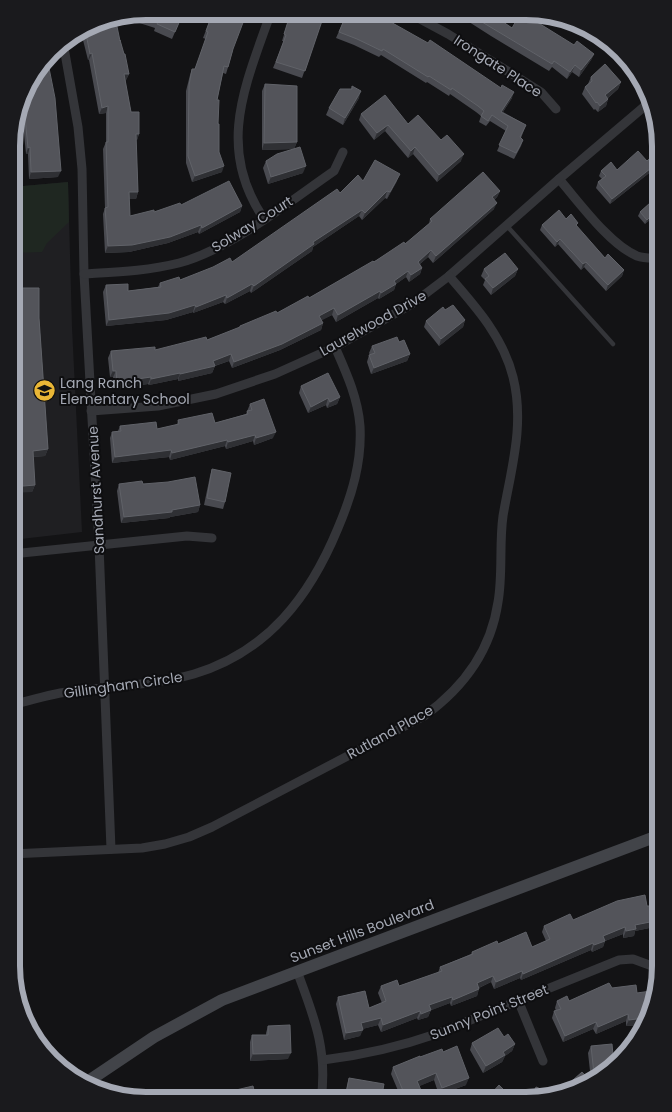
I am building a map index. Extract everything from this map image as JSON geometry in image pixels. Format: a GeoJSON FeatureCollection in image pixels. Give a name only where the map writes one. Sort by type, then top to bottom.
{"type":"FeatureCollection","features":[{"type":"Feature","properties":{"kind":"street"},"geometry":{"type":"LineString","coordinates":[[264,219],[242,173],[238,149],[238,120],[244,89],[268,20]]}},
{"type":"Feature","properties":{"kind":"street","name":"Irongate Place"},"geometry":{"type":"LineString","coordinates":[[422,20],[448,34],[540,92],[556,109]]}},
{"type":"Feature","properties":{"kind":"street","name":"Sandhurst Avenue"},"geometry":{"type":"LineString","coordinates":[[64,50],[80,142],[84,222],[84,274],[99,545],[111,850]]}},
{"type":"Feature","properties":{"kind":"street","name":"Laurelwood Drive"},"geometry":{"type":"LineString","coordinates":[[91,411],[158,406],[216,394],[275,374],[335,346],[412,304],[449,276],[558,179],[645,106]]}},
{"type":"Feature","properties":{"kind":"street","name":"Solway Court"},"geometry":{"type":"LineString","coordinates":[[84,274],[139,271],[179,263],[220,246],[264,219],[334,171],[343,152]]}},
{"type":"Feature","properties":{"kind":"street"},"geometry":{"type":"LineString","coordinates":[[558,179],[622,248],[638,256],[652,258]]}},
{"type":"Feature","properties":{"kind":"street","name":"Rutland Place"},"geometry":{"type":"LineString","coordinates":[[20,854],[142,848],[189,837],[212,827],[424,716],[453,692],[478,661],[491,631],[499,602],[502,523],[517,445],[518,412],[513,377],[500,343],[482,315],[449,276]]}},
{"type":"Feature","properties":{"kind":"street","name":"Gillingham Circle"},"geometry":{"type":"LineString","coordinates":[[20,703],[73,691],[165,680],[195,674],[244,652],[269,633],[290,612],[310,586],[326,558],[349,502],[356,479],[360,453],[360,425],[356,401],[335,346]]}},
{"type":"Feature","properties":{"kind":"street"},"geometry":{"type":"LineString","coordinates":[[20,553],[187,536],[212,538]]}},
{"type":"Feature","properties":{"kind":"street","name":"Sunset Hills Boulevard"},"geometry":{"type":"LineString","coordinates":[[92,1079],[154,1037],[222,1000],[652,838]]}},
{"type":"Feature","properties":{"kind":"street","name":"Sunny Point Street"},"geometry":{"type":"LineString","coordinates":[[323,1060],[366,1054],[436,1034],[619,960],[634,959],[652,966]]}},
{"type":"Feature","properties":{"kind":"street"},"geometry":{"type":"LineString","coordinates":[[297,971],[316,1023],[323,1060],[321,1092]]}},
{"type":"Feature","properties":{"kind":"street"},"geometry":{"type":"LineString","coordinates":[[518,1000],[543,1061]]}},
{"type":"Feature","properties":{"kind":"lane"},"geometry":{"type":"LineString","coordinates":[[506,225],[612,344]]}},
{"type":"Feature","properties":{"kind":"shaded area","name":"Lang Ranch Elementary School"},"geometry":{"type":"Polygon","coordinates":[[[68,182],[72,327],[82,532],[20,539],[20,186],[68,182]]]}},
{"type":"Feature","properties":{"kind":"shaded area"},"geometry":{"type":"Polygon","coordinates":[[[68,182],[69,222],[47,243],[42,252],[20,253],[20,186],[68,182]]]}},
{"type":"Feature","properties":{"kind":"building"},"geometry":{"type":"Polygon","coordinates":[[[152,20],[180,20],[175,32],[157,24],[158,22],[152,20]]]}},
{"type":"Feature","properties":{"kind":"building"},"geometry":{"type":"Polygon","coordinates":[[[210,20],[244,20],[228,67],[224,66],[217,100],[219,100],[219,152],[224,166],[195,176],[188,156],[189,85],[192,69],[195,69],[208,32],[206,31],[210,20]]]}},
{"type":"Feature","properties":{"kind":"building"},"geometry":{"type":"Polygon","coordinates":[[[288,20],[322,20],[305,71],[276,62],[286,35],[284,34],[288,20]]]}},
{"type":"Feature","properties":{"kind":"building"},"geometry":{"type":"Polygon","coordinates":[[[344,20],[387,20],[428,43],[430,40],[501,88],[502,85],[514,92],[501,112],[526,125],[520,137],[523,140],[516,153],[499,145],[508,126],[492,115],[488,121],[481,116],[484,111],[452,88],[451,90],[383,49],[382,51],[339,32],[344,20]]]}},
{"type":"Feature","properties":{"kind":"building"},"geometry":{"type":"Polygon","coordinates":[[[479,20],[500,20],[512,28],[517,20],[535,21],[574,45],[577,41],[594,54],[581,70],[575,65],[570,72],[554,61],[552,64],[479,20]]]}},
{"type":"Feature","properties":{"kind":"building"},"geometry":{"type":"Polygon","coordinates":[[[116,24],[129,74],[124,74],[131,112],[139,112],[139,134],[136,134],[138,192],[129,192],[130,216],[154,210],[154,212],[180,203],[181,205],[229,181],[242,206],[202,228],[201,225],[170,237],[132,245],[108,246],[105,208],[108,207],[106,142],[108,142],[108,106],[102,108],[92,53],[90,54],[86,35],[116,24]]]}},
{"type":"Feature","properties":{"kind":"building"},"geometry":{"type":"Polygon","coordinates":[[[605,64],[621,82],[605,95],[608,99],[600,106],[585,87],[592,81],[591,77],[605,64]]]}},
{"type":"Feature","properties":{"kind":"building"},"geometry":{"type":"Polygon","coordinates":[[[49,66],[55,98],[61,171],[31,172],[30,147],[28,148],[25,113],[33,90],[49,66]]]}},
{"type":"Feature","properties":{"kind":"building"},"geometry":{"type":"Polygon","coordinates":[[[265,84],[297,86],[297,142],[264,143],[265,84]]]}},
{"type":"Feature","properties":{"kind":"building"},"geometry":{"type":"Polygon","coordinates":[[[352,86],[361,91],[345,118],[329,108],[340,89],[352,89],[352,86]]]}},
{"type":"Feature","properties":{"kind":"building"},"geometry":{"type":"Polygon","coordinates":[[[385,95],[408,124],[418,115],[441,140],[447,135],[464,154],[439,175],[415,147],[411,151],[388,125],[377,133],[361,114],[385,95]]]}},
{"type":"Feature","properties":{"kind":"building"},"geometry":{"type":"Polygon","coordinates":[[[300,147],[306,166],[271,177],[266,161],[277,154],[300,147]]]}},
{"type":"Feature","properties":{"kind":"building"},"geometry":{"type":"Polygon","coordinates":[[[638,151],[647,161],[652,157],[652,167],[612,199],[598,182],[606,176],[601,171],[611,162],[617,170],[638,151]]]}},
{"type":"Feature","properties":{"kind":"building"},"geometry":{"type":"Polygon","coordinates":[[[375,160],[400,174],[390,192],[387,191],[365,213],[362,210],[313,242],[314,244],[254,286],[252,284],[227,298],[226,295],[196,307],[195,305],[169,313],[109,320],[106,285],[128,284],[128,291],[161,287],[160,283],[179,277],[180,280],[230,258],[232,262],[337,189],[340,193],[358,175],[363,181],[375,160]]]}},
{"type":"Feature","properties":{"kind":"building"},"geometry":{"type":"Polygon","coordinates":[[[483,172],[500,191],[492,197],[497,203],[436,256],[431,250],[418,262],[422,268],[411,275],[408,271],[394,281],[396,284],[381,293],[380,291],[338,315],[334,308],[319,316],[323,323],[282,344],[234,362],[231,354],[213,361],[215,366],[151,379],[151,377],[117,382],[116,371],[113,371],[111,351],[155,347],[155,350],[206,337],[207,340],[276,311],[277,313],[308,296],[309,298],[374,262],[404,242],[405,244],[483,172]]]}},
{"type":"Feature","properties":{"kind":"building"},"geometry":{"type":"Polygon","coordinates":[[[652,201],[652,215],[647,220],[640,212],[652,201]]]}},
{"type":"Feature","properties":{"kind":"building"},"geometry":{"type":"Polygon","coordinates":[[[559,210],[566,219],[571,214],[578,223],[576,225],[605,258],[608,254],[624,270],[608,285],[586,262],[583,264],[560,239],[557,242],[542,225],[559,210]]]}},
{"type":"Feature","properties":{"kind":"building"},"geometry":{"type":"Polygon","coordinates":[[[505,253],[518,269],[493,288],[485,279],[489,276],[484,269],[505,253]]]}},
{"type":"Feature","properties":{"kind":"building"},"geometry":{"type":"Polygon","coordinates":[[[20,288],[39,288],[39,318],[48,449],[33,451],[35,485],[20,486],[20,288]]]}},
{"type":"Feature","properties":{"kind":"building"},"geometry":{"type":"Polygon","coordinates":[[[453,305],[465,320],[441,339],[426,321],[443,307],[445,310],[453,305]]]}},
{"type":"Feature","properties":{"kind":"building"},"geometry":{"type":"Polygon","coordinates":[[[397,337],[399,342],[404,340],[410,354],[374,368],[369,355],[375,353],[372,346],[397,337]]]}},
{"type":"Feature","properties":{"kind":"building"},"geometry":{"type":"Polygon","coordinates":[[[328,373],[340,397],[330,402],[328,398],[311,407],[301,386],[328,373]]]}},
{"type":"Feature","properties":{"kind":"building"},"geometry":{"type":"Polygon","coordinates":[[[264,399],[276,432],[256,438],[255,435],[228,442],[227,440],[172,453],[171,450],[115,457],[112,432],[121,431],[120,426],[156,422],[157,429],[179,424],[178,420],[212,413],[215,423],[248,414],[247,411],[252,410],[250,404],[264,399]]]}},
{"type":"Feature","properties":{"kind":"building"},"geometry":{"type":"Polygon","coordinates":[[[212,469],[231,473],[225,502],[207,498],[212,469]]]}},
{"type":"Feature","properties":{"kind":"building"},"geometry":{"type":"Polygon","coordinates":[[[195,477],[200,505],[172,510],[172,512],[124,517],[119,484],[142,481],[143,484],[168,482],[195,477]]]}},
{"type":"Feature","properties":{"kind":"building"},"geometry":{"type":"Polygon","coordinates":[[[645,895],[647,906],[652,906],[652,922],[635,925],[636,929],[626,931],[625,927],[603,936],[605,941],[594,945],[593,943],[523,974],[522,971],[496,982],[493,976],[477,983],[479,989],[453,1000],[452,997],[429,1005],[431,1010],[421,1014],[420,1011],[383,1025],[381,1018],[361,1023],[363,1030],[346,1033],[338,997],[365,991],[369,1008],[386,1001],[381,986],[397,980],[399,986],[442,971],[440,967],[473,954],[472,952],[497,941],[498,944],[526,932],[532,947],[550,939],[544,926],[570,914],[573,920],[617,901],[645,895]]]}},
{"type":"Feature","properties":{"kind":"building"},"geometry":{"type":"Polygon","coordinates":[[[609,983],[612,988],[636,985],[637,993],[650,991],[640,1018],[629,1020],[628,1014],[598,1027],[596,1022],[565,1036],[554,1011],[561,1009],[557,1001],[567,996],[569,1001],[609,983]]]}},
{"type":"Feature","properties":{"kind":"building"},"geometry":{"type":"Polygon","coordinates":[[[290,1025],[291,1053],[253,1054],[252,1035],[268,1035],[268,1026],[290,1025]]]}},
{"type":"Feature","properties":{"kind":"building"},"geometry":{"type":"Polygon","coordinates":[[[498,1028],[504,1037],[508,1034],[515,1044],[503,1052],[505,1055],[486,1066],[472,1043],[498,1028]]]}},
{"type":"Feature","properties":{"kind":"building"},"geometry":{"type":"Polygon","coordinates":[[[612,1044],[613,1055],[615,1055],[594,1072],[591,1046],[612,1044]]]}},
{"type":"Feature","properties":{"kind":"building"},"geometry":{"type":"Polygon","coordinates":[[[457,1046],[469,1078],[442,1088],[436,1073],[417,1081],[422,1092],[404,1092],[393,1067],[442,1049],[443,1052],[457,1046]]]}},
{"type":"Feature","properties":{"kind":"building"},"geometry":{"type":"Polygon","coordinates":[[[582,1072],[586,1076],[575,1082],[573,1080],[582,1072]]]}},
{"type":"Feature","properties":{"kind":"building"},"geometry":{"type":"Polygon","coordinates":[[[349,1078],[384,1084],[382,1092],[346,1092],[349,1078]]]}},
{"type":"Feature","properties":{"kind":"building"},"geometry":{"type":"Polygon","coordinates":[[[499,1085],[506,1092],[493,1092],[499,1085]]]}},
{"type":"Feature","properties":{"kind":"building"},"geometry":{"type":"Polygon","coordinates":[[[253,1086],[254,1092],[237,1092],[236,1090],[253,1086]]]}},
{"type":"Feature","properties":{"kind":"building"},"geometry":{"type":"Polygon","coordinates":[[[536,1087],[545,1091],[534,1092],[536,1087]]]}},
{"type":"Feature","properties":{"kind":"place","name":"Lang Ranch Elementary School"},"geometry":{"type":"Point","coordinates":[44,391]}}]}
